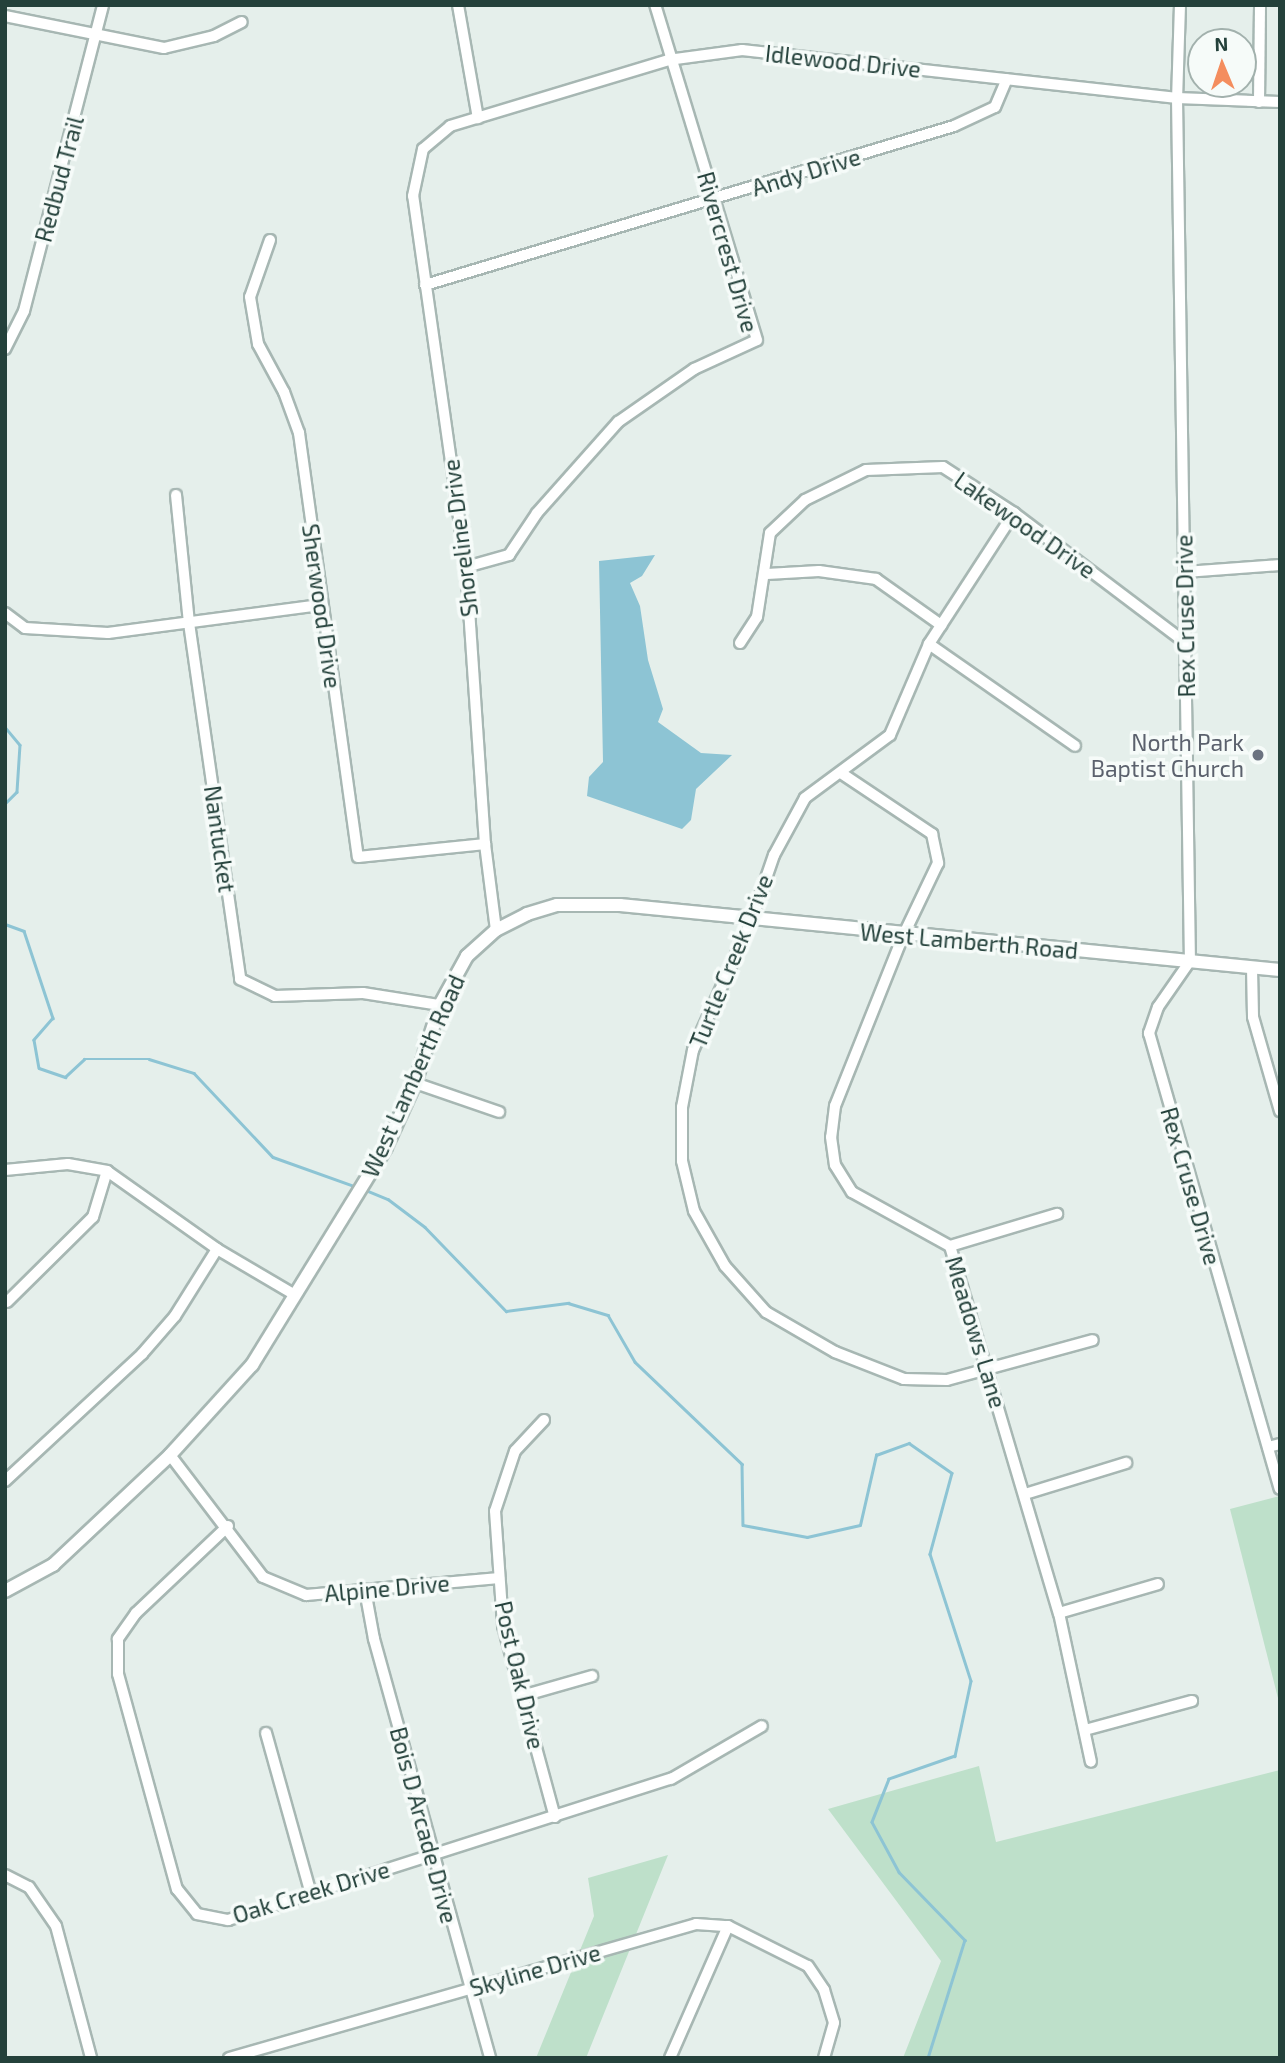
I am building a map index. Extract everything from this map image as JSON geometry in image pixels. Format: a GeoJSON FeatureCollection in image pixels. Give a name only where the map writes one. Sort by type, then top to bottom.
{"type":"FeatureCollection","features":[{"type":"Feature","properties":{"kind":"street","name":"Redbud Trail"},"geometry":{"type":"LineString","coordinates":[[5,349],[24,311],[103,5]]}},
{"type":"Feature","properties":{"kind":"street"},"geometry":{"type":"LineString","coordinates":[[458,5],[478,118]]}},
{"type":"Feature","properties":{"kind":"street","name":"Rivercrest Drive"},"geometry":{"type":"LineString","coordinates":[[467,567],[509,555],[537,513],[618,422],[694,369],[757,340],[715,200],[668,60],[655,5]]}},
{"type":"Feature","properties":{"kind":"street","name":"Rex Cruse Drive"},"geometry":{"type":"LineString","coordinates":[[1180,5],[1177,98],[1190,961],[1151,1020],[1153,1058],[1280,1489]]}},
{"type":"Feature","properties":{"kind":"street"},"geometry":{"type":"LineString","coordinates":[[1259,102],[1260,5]]}},
{"type":"Feature","properties":{"kind":"street"},"geometry":{"type":"LineString","coordinates":[[5,16],[95,38],[164,48],[214,37],[242,22]]}},
{"type":"Feature","properties":{"kind":"street","name":"Idlewood Drive"},"geometry":{"type":"LineString","coordinates":[[423,149],[450,126],[668,60],[742,50],[1177,98],[1280,102]]}},
{"type":"Feature","properties":{"kind":"street","name":"Andy Drive"},"geometry":{"type":"LineString","coordinates":[[425,285],[954,126],[995,107],[1007,79]]}},
{"type":"Feature","properties":{"kind":"street","name":"Shoreline Drive"},"geometry":{"type":"LineString","coordinates":[[423,149],[413,196],[467,567],[485,844],[496,930]]}},
{"type":"Feature","properties":{"kind":"street","name":"Sherwood Drive"},"geometry":{"type":"LineString","coordinates":[[270,240],[250,297],[258,344],[284,392],[299,433],[320,605],[358,857],[485,844]]}},
{"type":"Feature","properties":{"kind":"street","name":"Lakewood Drive"},"geometry":{"type":"LineString","coordinates":[[740,643],[757,617],[767,574],[770,533],[805,500],[866,470],[943,467],[1014,513],[1186,643]]}},
{"type":"Feature","properties":{"kind":"street","name":"Nantucket"},"geometry":{"type":"LineString","coordinates":[[176,495],[190,623],[240,979],[275,996],[363,993],[440,1005]]}},
{"type":"Feature","properties":{"kind":"street","name":"Turtle Creek Drive"},"geometry":{"type":"LineString","coordinates":[[1014,513],[929,644],[890,735],[806,798],[774,855],[752,919],[693,1049],[682,1107],[682,1161],[699,1220],[725,1265],[766,1312],[835,1352],[904,1379],[947,1380],[1093,1340]]}},
{"type":"Feature","properties":{"kind":"street"},"geometry":{"type":"LineString","coordinates":[[1185,572],[1280,565]]}},
{"type":"Feature","properties":{"kind":"street"},"geometry":{"type":"LineString","coordinates":[[767,574],[819,570],[876,579],[941,625]]}},
{"type":"Feature","properties":{"kind":"street"},"geometry":{"type":"LineString","coordinates":[[5,613],[25,628],[108,633],[320,605]]}},
{"type":"Feature","properties":{"kind":"street"},"geometry":{"type":"LineString","coordinates":[[929,644],[1075,746]]}},
{"type":"Feature","properties":{"kind":"street","name":"Meadows Lane"},"geometry":{"type":"LineString","coordinates":[[841,772],[932,834],[938,863],[903,936],[835,1106],[831,1137],[835,1165],[852,1192],[950,1246],[989,1370],[1059,1614],[1091,1762]]}},
{"type":"Feature","properties":{"kind":"street","name":"West Lamberth Road"},"geometry":{"type":"LineString","coordinates":[[5,1591],[52,1565],[170,1455],[253,1365],[385,1149],[415,1083],[440,1005],[467,956],[496,930],[527,914],[557,905],[620,905],[903,936],[1280,970]]}},
{"type":"Feature","properties":{"kind":"street"},"geometry":{"type":"LineString","coordinates":[[1252,968],[1252,1017],[1280,1111]]}},
{"type":"Feature","properties":{"kind":"street"},"geometry":{"type":"LineString","coordinates":[[415,1083],[499,1112]]}},
{"type":"Feature","properties":{"kind":"street"},"geometry":{"type":"LineString","coordinates":[[5,1170],[68,1164],[107,1171],[217,1249],[295,1295]]}},
{"type":"Feature","properties":{"kind":"street"},"geometry":{"type":"LineString","coordinates":[[7,1302],[93,1217],[107,1171]]}},
{"type":"Feature","properties":{"kind":"street"},"geometry":{"type":"LineString","coordinates":[[950,1246],[1057,1214]]}},
{"type":"Feature","properties":{"kind":"street"},"geometry":{"type":"LineString","coordinates":[[5,1481],[142,1354],[175,1316],[217,1249]]}},
{"type":"Feature","properties":{"kind":"street","name":"Post Oak Drive"},"geometry":{"type":"LineString","coordinates":[[544,1420],[515,1451],[495,1511],[503,1626],[555,1817]]}},
{"type":"Feature","properties":{"kind":"street"},"geometry":{"type":"LineString","coordinates":[[1268,1447],[1280,1444]]}},
{"type":"Feature","properties":{"kind":"street","name":"Alpine Drive"},"geometry":{"type":"LineString","coordinates":[[170,1455],[228,1526],[263,1577],[306,1595],[499,1578]]}},
{"type":"Feature","properties":{"kind":"street"},"geometry":{"type":"LineString","coordinates":[[1025,1494],[1126,1463]]}},
{"type":"Feature","properties":{"kind":"street","name":"Oak Creek Drive"},"geometry":{"type":"LineString","coordinates":[[228,1526],[136,1612],[118,1639],[118,1674],[177,1889],[197,1914],[228,1920],[671,1779],[762,1726]]}},
{"type":"Feature","properties":{"kind":"street"},"geometry":{"type":"LineString","coordinates":[[1059,1614],[1158,1584]]}},
{"type":"Feature","properties":{"kind":"street","name":"Bois D Arcade Drive"},"geometry":{"type":"LineString","coordinates":[[365,1590],[373,1639],[490,2058]]}},
{"type":"Feature","properties":{"kind":"street"},"geometry":{"type":"LineString","coordinates":[[522,1696],[592,1676]]}},
{"type":"Feature","properties":{"kind":"street"},"geometry":{"type":"LineString","coordinates":[[1085,1730],[1192,1701]]}},
{"type":"Feature","properties":{"kind":"street"},"geometry":{"type":"LineString","coordinates":[[266,1733],[310,1894]]}},
{"type":"Feature","properties":{"kind":"street"},"geometry":{"type":"LineString","coordinates":[[5,1875],[29,1887],[56,1926],[91,2058]]}},
{"type":"Feature","properties":{"kind":"street","name":"Skyline Drive"},"geometry":{"type":"LineString","coordinates":[[229,2058],[696,1924],[728,1926],[808,1966],[824,1990],[834,2023],[824,2058]]}},
{"type":"Feature","properties":{"kind":"street"},"geometry":{"type":"LineString","coordinates":[[670,2058],[728,1926]]}},
{"type":"Feature","properties":{"kind":"green space"},"geometry":{"type":"Polygon","coordinates":[[[1280,1496],[1280,1706],[1230,1509],[1280,1496]]]}},
{"type":"Feature","properties":{"kind":"green space"},"geometry":{"type":"Polygon","coordinates":[[[979,1766],[996,1842],[1280,1770],[1280,2058],[903,2058],[941,1961],[828,1809],[979,1766]]]}},
{"type":"Feature","properties":{"kind":"green space"},"geometry":{"type":"Polygon","coordinates":[[[668,1855],[586,2058],[536,2058],[594,1916],[588,1878],[668,1855]]]}},
{"type":"Feature","properties":{"kind":"water"},"geometry":{"type":"Polygon","coordinates":[[[655,555],[642,576],[630,583],[640,606],[648,660],[663,709],[658,722],[701,753],[732,755],[696,789],[691,820],[682,829],[587,796],[589,777],[603,762],[599,561],[655,555]]]}},
{"type":"Feature","properties":{"kind":"waterway"},"geometry":{"type":"LineString","coordinates":[[5,727],[20,745],[17,792],[5,804]]}},
{"type":"Feature","properties":{"kind":"waterway"},"geometry":{"type":"LineString","coordinates":[[5,924],[24,931],[53,1018],[34,1040],[39,1068],[65,1077],[84,1059],[149,1059],[194,1073],[273,1157],[357,1187]]}},
{"type":"Feature","properties":{"kind":"waterway"},"geometry":{"type":"LineString","coordinates":[[363,1189],[388,1199],[425,1227],[506,1311],[568,1303],[608,1315],[635,1362],[742,1464],[743,1525],[807,1537],[860,1525],[876,1455],[909,1443],[952,1473],[930,1554],[971,1681],[955,1756],[889,1779],[872,1822],[899,1872],[965,1940],[928,2058]]}},
{"type":"Feature","properties":{"kind":"place","name":"North Park Baptist Church"},"geometry":{"type":"Point","coordinates":[1258,755]}}]}
